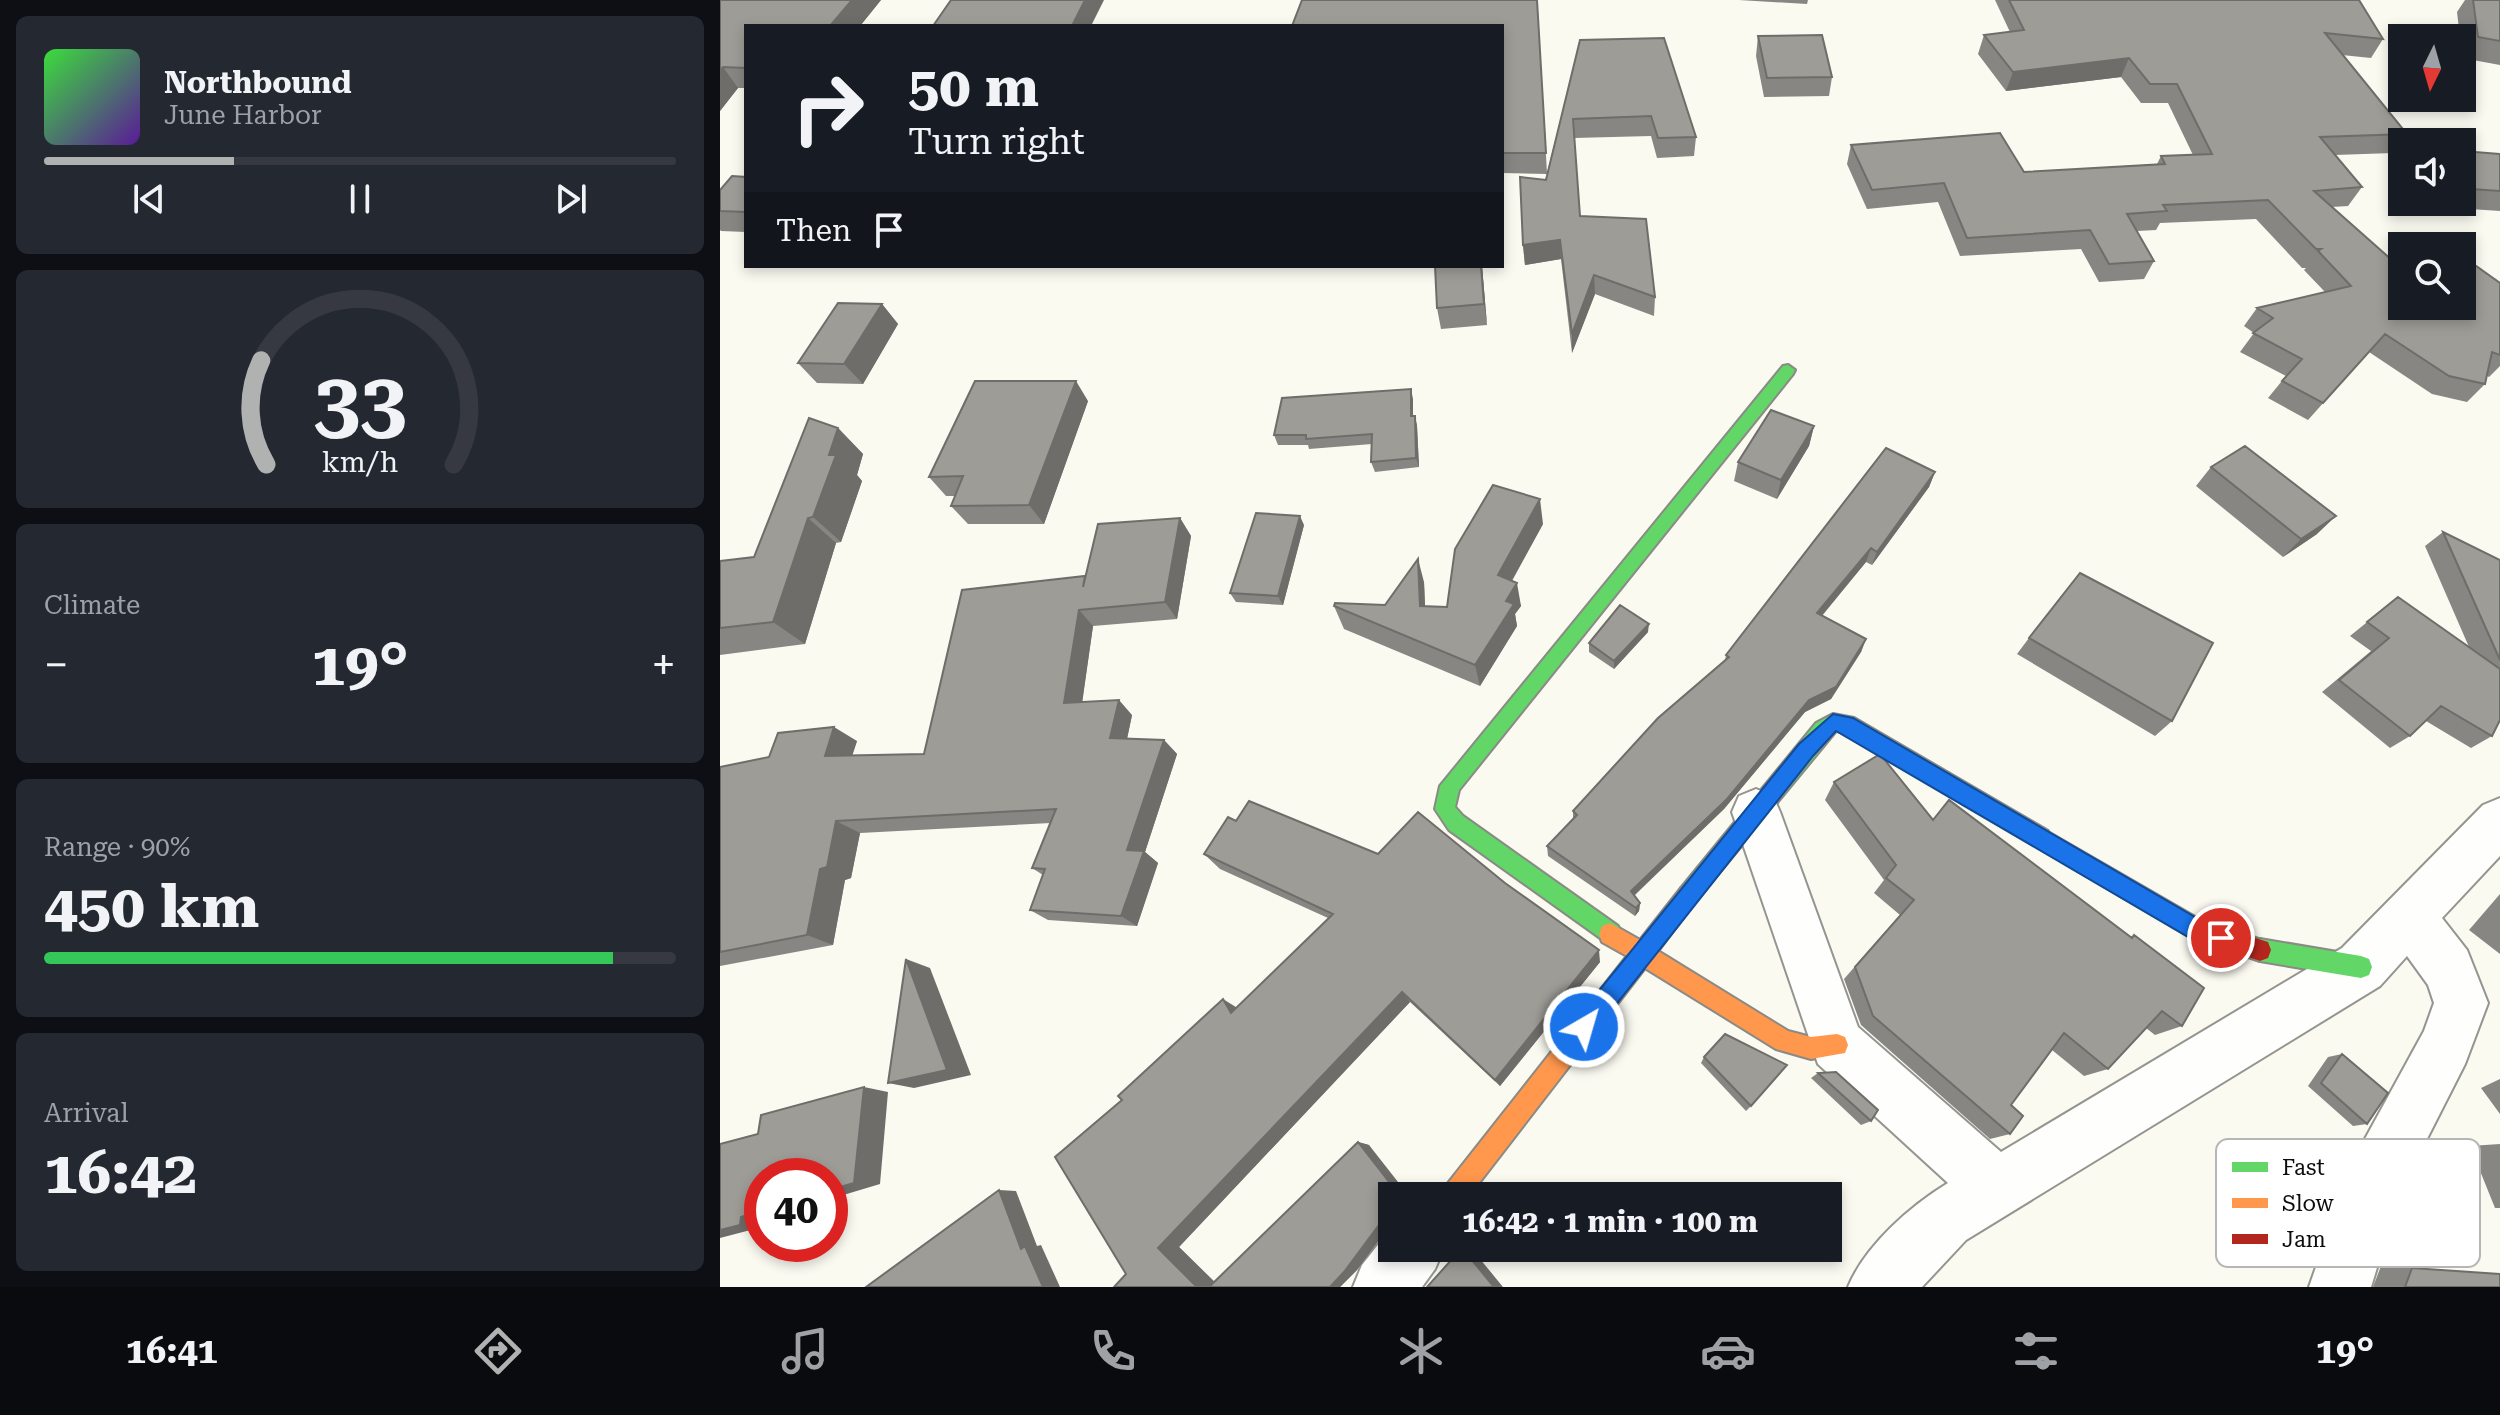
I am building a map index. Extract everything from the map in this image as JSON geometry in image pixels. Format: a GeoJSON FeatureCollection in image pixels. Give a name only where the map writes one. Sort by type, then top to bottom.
{"type":"FeatureCollection","features":[{"type":"Feature","properties":{"kind":"street"},"geometry":{"type":"LineString","coordinates":[[1788,370],[1450,786],[1445,809],[1456,823],[1640,955],[1784,1041],[1811,1048],[1837,1045]]}},
{"type":"Feature","properties":{"kind":"street"},"geometry":{"type":"LineString","coordinates":[[1465,1182],[1640,955],[1823,729],[1840,721],[2197,930],[2270,953],[2361,967]]}},
{"type":"Feature","properties":{"kind":"street"},"geometry":{"type":"LineString","coordinates":[[1756,812],[1837,1045],[1997,1188]]}},
{"type":"Feature","properties":{"kind":"street"},"geometry":{"type":"LineString","coordinates":[[1879,1287],[1945,1219],[2361,967],[2500,821]]}},
{"type":"Feature","properties":{"kind":"street"},"geometry":{"type":"LineString","coordinates":[[2397,1139],[2446,1045],[2461,1003],[2448,969],[2409,916]]}},
{"type":"Feature","properties":{"kind":"street"},"geometry":{"type":"LineString","coordinates":[[1384,1287],[1403,1262]]}},
{"type":"Feature","properties":{"kind":"street"},"geometry":{"type":"LineString","coordinates":[[2340,1287],[2347,1267]]}},
{"type":"Feature","properties":{"kind":"building"},"geometry":{"type":"Polygon","coordinates":[[[720,0],[852,0],[832,24],[744,24],[744,68],[723,67],[720,71],[720,0]]]}},
{"type":"Feature","properties":{"kind":"building"},"geometry":{"type":"Polygon","coordinates":[[[951,0],[1085,0],[1073,24],[934,24],[951,0]]]}},
{"type":"Feature","properties":{"kind":"building"},"geometry":{"type":"Polygon","coordinates":[[[1302,0],[1537,0],[1546,153],[1504,153],[1504,24],[1293,24],[1302,0]]]}},
{"type":"Feature","properties":{"kind":"building"},"geometry":{"type":"Polygon","coordinates":[[[2009,0],[2359,0],[2383,39],[2325,33],[2402,128],[2388,128],[2388,135],[2320,137],[2362,187],[2314,191],[2388,257],[2388,320],[2476,320],[2476,266],[2500,283],[2500,355],[2492,352],[2485,384],[2449,376],[2385,334],[2323,403],[2282,381],[2302,359],[2253,333],[2273,318],[2257,308],[2351,286],[2318,251],[2321,249],[2316,249],[2268,200],[2163,205],[2167,211],[2127,214],[2154,261],[2109,264],[2090,230],[1967,238],[1944,183],[1872,190],[1851,145],[2000,133],[2024,172],[2165,164],[2161,156],[2212,154],[2177,84],[2150,84],[2129,58],[2013,72],[1984,35],[2024,30],[2009,0]]]}},
{"type":"Feature","properties":{"kind":"building"},"geometry":{"type":"Polygon","coordinates":[[[2473,0],[2500,0],[2500,41],[2478,37],[2473,0]]]}},
{"type":"Feature","properties":{"kind":"building"},"geometry":{"type":"Polygon","coordinates":[[[1822,35],[1832,77],[1767,78],[1758,36],[1822,35]]]}},
{"type":"Feature","properties":{"kind":"building"},"geometry":{"type":"Polygon","coordinates":[[[1664,38],[1696,137],[1658,138],[1651,116],[1573,119],[1580,216],[1646,219],[1655,297],[1594,275],[1572,334],[1560,240],[1523,245],[1520,177],[1546,180],[1580,40],[1664,38]]]}},
{"type":"Feature","properties":{"kind":"building"},"geometry":{"type":"Polygon","coordinates":[[[2476,152],[2500,154],[2500,191],[2476,189],[2476,152]]]}},
{"type":"Feature","properties":{"kind":"building"},"geometry":{"type":"Polygon","coordinates":[[[732,176],[744,177],[744,212],[720,211],[720,190],[732,176]]]}},
{"type":"Feature","properties":{"kind":"building"},"geometry":{"type":"Polygon","coordinates":[[[1435,268],[1481,268],[1484,304],[1437,308],[1435,268]]]}},
{"type":"Feature","properties":{"kind":"building"},"geometry":{"type":"Polygon","coordinates":[[[838,303],[882,304],[844,364],[798,363],[838,303]]]}},
{"type":"Feature","properties":{"kind":"building"},"geometry":{"type":"Polygon","coordinates":[[[975,381],[1076,381],[1029,505],[951,506],[963,476],[929,477],[975,381]]]}},
{"type":"Feature","properties":{"kind":"building"},"geometry":{"type":"Polygon","coordinates":[[[1411,389],[1416,458],[1371,462],[1372,434],[1306,439],[1306,435],[1274,435],[1282,398],[1411,389]]]}},
{"type":"Feature","properties":{"kind":"building"},"geometry":{"type":"Polygon","coordinates":[[[1771,410],[1814,426],[1781,480],[1738,462],[1771,410]]]}},
{"type":"Feature","properties":{"kind":"building"},"geometry":{"type":"Polygon","coordinates":[[[809,418],[838,428],[829,455],[836,455],[813,517],[808,518],[773,622],[720,628],[720,561],[754,557],[809,418]]]}},
{"type":"Feature","properties":{"kind":"building"},"geometry":{"type":"Polygon","coordinates":[[[2245,446],[2336,516],[2301,539],[2211,467],[2245,446]]]}},
{"type":"Feature","properties":{"kind":"building"},"geometry":{"type":"Polygon","coordinates":[[[1886,448],[1935,472],[1877,552],[1871,548],[1817,613],[1866,639],[1836,687],[1809,700],[1727,799],[1631,891],[1640,903],[1636,908],[1547,846],[1577,815],[1573,811],[1658,718],[1729,657],[1726,655],[1886,448]]]}},
{"type":"Feature","properties":{"kind":"building"},"geometry":{"type":"Polygon","coordinates":[[[1493,485],[1540,499],[1498,575],[1517,583],[1506,601],[1514,604],[1475,665],[1334,606],[1335,603],[1385,605],[1418,559],[1420,606],[1447,607],[1455,549],[1493,485]]]}},
{"type":"Feature","properties":{"kind":"building"},"geometry":{"type":"Polygon","coordinates":[[[1256,513],[1300,516],[1278,596],[1230,593],[1256,513]]]}},
{"type":"Feature","properties":{"kind":"building"},"geometry":{"type":"Polygon","coordinates":[[[1180,518],[1165,602],[1079,610],[1064,703],[1119,700],[1110,738],[1164,740],[1127,850],[1144,851],[1121,916],[1030,910],[1045,869],[1032,868],[1056,809],[836,821],[827,867],[820,869],[807,935],[720,952],[720,767],[769,757],[778,733],[834,727],[825,756],[924,754],[962,590],[1085,576],[1083,587],[1098,524],[1180,518]]]}},
{"type":"Feature","properties":{"kind":"building"},"geometry":{"type":"Polygon","coordinates":[[[2443,532],[2500,560],[2500,660],[2443,532]]]}},
{"type":"Feature","properties":{"kind":"building"},"geometry":{"type":"Polygon","coordinates":[[[2080,573],[2213,643],[2172,721],[2029,638],[2080,573]]]}},
{"type":"Feature","properties":{"kind":"building"},"geometry":{"type":"Polygon","coordinates":[[[2398,597],[2500,669],[2500,720],[2492,736],[2441,706],[2410,736],[2339,680],[2389,638],[2367,622],[2398,597]]]}},
{"type":"Feature","properties":{"kind":"building"},"geometry":{"type":"Polygon","coordinates":[[[1620,605],[1649,624],[1614,661],[1589,643],[1620,605]]]}},
{"type":"Feature","properties":{"kind":"building"},"geometry":{"type":"Polygon","coordinates":[[[1880,754],[1933,820],[1949,800],[2132,938],[2134,935],[2204,988],[2182,1026],[2162,1011],[2108,1069],[2064,1033],[2011,1105],[2023,1116],[2010,1134],[1873,1016],[1855,967],[1914,900],[1886,878],[1896,865],[1834,782],[1880,754]]]}},
{"type":"Feature","properties":{"kind":"building"},"geometry":{"type":"Polygon","coordinates":[[[1249,801],[1378,854],[1418,812],[1505,883],[1599,950],[1495,1080],[1402,992],[1158,1248],[1197,1287],[1114,1287],[1126,1274],[1055,1157],[1122,1100],[1118,1096],[1223,999],[1231,1013],[1333,914],[1204,854],[1228,817],[1236,821],[1249,801]]]}},
{"type":"Feature","properties":{"kind":"building"},"geometry":{"type":"Polygon","coordinates":[[[906,959],[947,1070],[888,1083],[906,959]]]}},
{"type":"Feature","properties":{"kind":"building"},"geometry":{"type":"Polygon","coordinates":[[[1725,1034],[1787,1065],[1751,1106],[1704,1057],[1725,1034]]]}},
{"type":"Feature","properties":{"kind":"building"},"geometry":{"type":"Polygon","coordinates":[[[2342,1054],[2388,1093],[2367,1124],[2321,1083],[2342,1054]]]}},
{"type":"Feature","properties":{"kind":"building"},"geometry":{"type":"Polygon","coordinates":[[[1836,1072],[1878,1110],[1871,1121],[1818,1073],[1836,1072]]]}},
{"type":"Feature","properties":{"kind":"building"},"geometry":{"type":"Polygon","coordinates":[[[864,1087],[854,1183],[848,1185],[848,1158],[744,1158],[744,1216],[740,1225],[720,1230],[720,1144],[758,1134],[761,1115],[864,1087]]]}},
{"type":"Feature","properties":{"kind":"building"},"geometry":{"type":"Polygon","coordinates":[[[1358,1142],[1389,1182],[1378,1182],[1378,1226],[1330,1287],[1209,1287],[1358,1142]]]}},
{"type":"Feature","properties":{"kind":"building"},"geometry":{"type":"Polygon","coordinates":[[[999,1190],[1021,1249],[1025,1246],[1043,1287],[866,1287],[999,1190]]]}},
{"type":"Feature","properties":{"kind":"building"},"geometry":{"type":"Polygon","coordinates":[[[1449,1262],[1473,1262],[1494,1287],[1427,1287],[1449,1262]]]}},
{"type":"Feature","properties":{"kind":"building"},"geometry":{"type":"Polygon","coordinates":[[[2412,1268],[2500,1274],[2500,1287],[2405,1287],[2412,1268]]]}},
{"type":"Feature","properties":{"kind":"traffic: fast"},"geometry":{"type":"LineString","coordinates":[[1610,934],[1456,823],[1445,809],[1450,786],[1788,370]]}},
{"type":"Feature","properties":{"kind":"traffic: fast"},"geometry":{"type":"LineString","coordinates":[[1688,895],[1823,729],[1833,722],[1847,724],[2041,838]]}},
{"type":"Feature","properties":{"kind":"traffic: fast"},"geometry":{"type":"LineString","coordinates":[[2260,950],[2361,967]]}},
{"type":"Feature","properties":{"kind":"traffic: slow"},"geometry":{"type":"LineString","coordinates":[[1465,1182],[1688,895]]}},
{"type":"Feature","properties":{"kind":"traffic: slow"},"geometry":{"type":"LineString","coordinates":[[1610,934],[1784,1041],[1811,1048],[1837,1045]]}},
{"type":"Feature","properties":{"kind":"traffic: jam"},"geometry":{"type":"LineString","coordinates":[[2041,838],[2197,930],[2260,950]]}},
{"type":"Feature","properties":{"kind":"route"},"geometry":{"type":"LineString","coordinates":[[1584,1027],[1823,729],[1840,721],[2197,930],[2221,938]]}}]}
